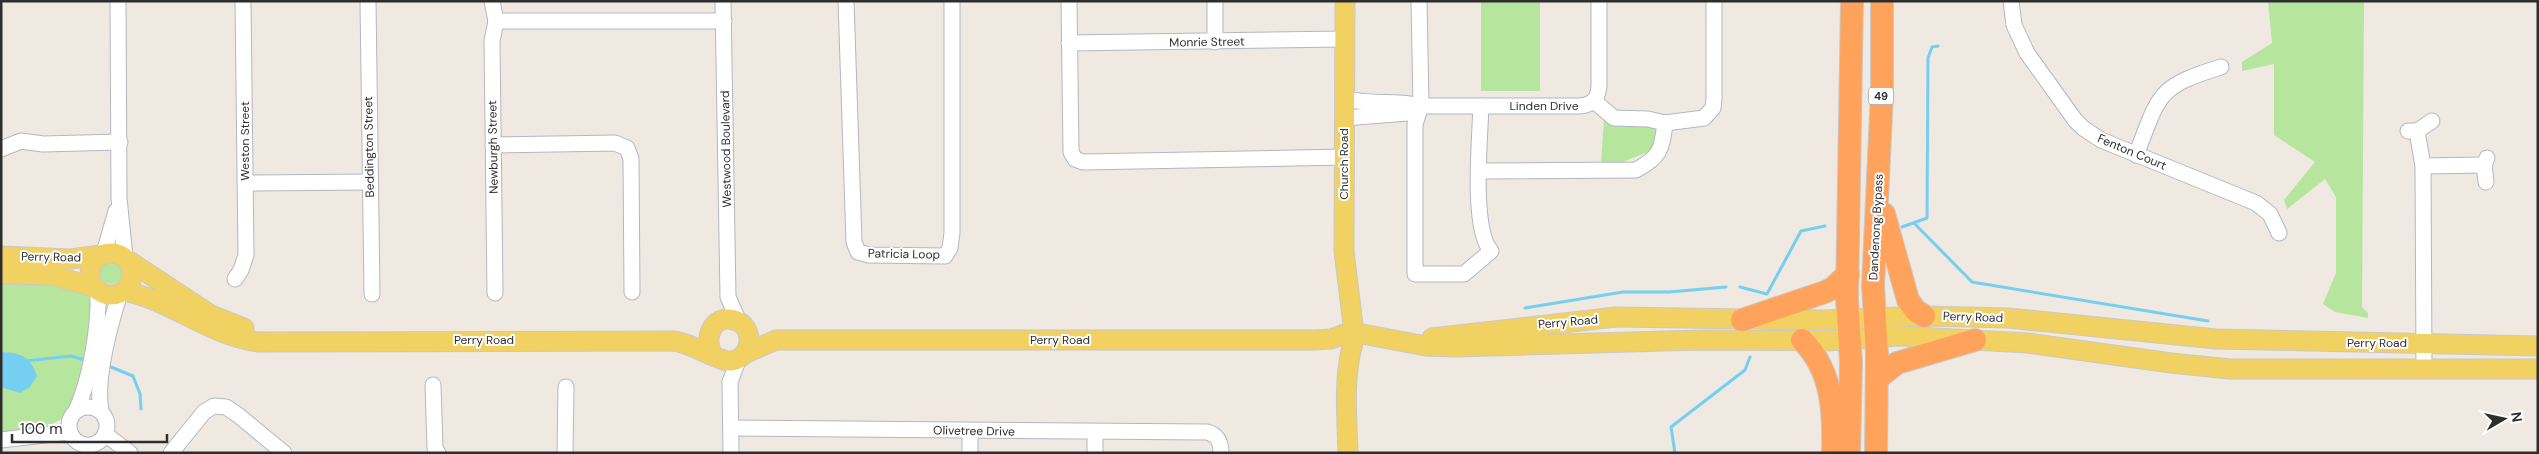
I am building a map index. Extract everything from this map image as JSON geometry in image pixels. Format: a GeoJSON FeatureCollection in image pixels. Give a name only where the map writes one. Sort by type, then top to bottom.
{"type":"FeatureCollection","features":[{"type":"Feature","properties":{"kind":"highway","name":"Dandenong Bypass"},"geometry":{"type":"LineString","coordinates":[[1849,453],[1848,274],[1852,1]]}},
{"type":"Feature","properties":{"kind":"highway","name":"Dandenong Bypass"},"geometry":{"type":"LineString","coordinates":[[1876,453],[1877,379],[1873,286],[1878,192],[1882,1]]}},
{"type":"Feature","properties":{"kind":"highway"},"geometry":{"type":"LineString","coordinates":[[1878,192],[1903,288],[1915,310],[1924,316]]}},
{"type":"Feature","properties":{"kind":"highway"},"geometry":{"type":"LineString","coordinates":[[1742,320],[1826,292],[1848,274]]}},
{"type":"Feature","properties":{"kind":"highway"},"geometry":{"type":"LineString","coordinates":[[1802,340],[1815,355],[1832,401],[1833,453]]}},
{"type":"Feature","properties":{"kind":"highway"},"geometry":{"type":"LineString","coordinates":[[1877,379],[1897,363],[1975,340]]}},
{"type":"Feature","properties":{"kind":"main road","name":"Church Road"},"geometry":{"type":"LineString","coordinates":[[1345,1],[1344,252],[1353,334],[1346,399],[1348,453]]}},
{"type":"Feature","properties":{"kind":"main road"},"geometry":{"type":"LineString","coordinates":[[115,253],[127,259],[132,274],[128,286],[122,292],[109,295],[96,289],[90,269],[102,254],[115,253]]}},
{"type":"Feature","properties":{"kind":"main road","name":"Perry Road"},"geometry":{"type":"LineString","coordinates":[[1,256],[72,259],[102,254]]}},
{"type":"Feature","properties":{"kind":"main road","name":"Perry Road"},"geometry":{"type":"LineString","coordinates":[[127,259],[211,314],[238,327],[294,341]]}},
{"type":"Feature","properties":{"kind":"main road","name":"Perry Road"},"geometry":{"type":"LineString","coordinates":[[1,274],[51,275],[96,289]]}},
{"type":"Feature","properties":{"kind":"main road","name":"Perry Road"},"geometry":{"type":"LineString","coordinates":[[122,292],[152,298],[196,322],[234,338],[258,342],[674,341],[686,342],[716,357]]}},
{"type":"Feature","properties":{"kind":"main road","name":"Perry Road"},"geometry":{"type":"LineString","coordinates":[[1408,341],[1523,326],[1616,317],[1660,316],[1742,320],[1849,329]]}},
{"type":"Feature","properties":{"kind":"main road","name":"Perry Road"},"geometry":{"type":"LineString","coordinates":[[739,323],[776,340],[1313,340],[1330,339],[1353,334],[1408,341],[1426,346],[1457,347],[1676,340],[1802,340],[1849,329],[1875,327],[1924,316],[2018,319],[2216,340],[2538,346]]}},
{"type":"Feature","properties":{"kind":"main road"},"geometry":{"type":"LineString","coordinates":[[727,319],[739,323],[748,334],[748,348],[742,356],[726,361],[716,357],[708,342],[711,329],[716,324],[727,319]]}},
{"type":"Feature","properties":{"kind":"main road","name":"Perry Road"},"geometry":{"type":"LineString","coordinates":[[674,341],[703,332],[716,324]]}},
{"type":"Feature","properties":{"kind":"main road","name":"Perry Road"},"geometry":{"type":"LineString","coordinates":[[1875,327],[1899,336],[1975,340],[2088,350],[2201,367],[2273,370],[2538,369]]}},
{"type":"Feature","properties":{"kind":"main road","name":"Perry Road"},"geometry":{"type":"LineString","coordinates":[[742,356],[776,340]]}},
{"type":"Feature","properties":{"kind":"street"},"geometry":{"type":"LineString","coordinates":[[118,1],[119,198],[127,259]]}},
{"type":"Feature","properties":{"kind":"street","name":"Weston Street"},"geometry":{"type":"LineString","coordinates":[[234,279],[241,270],[246,254],[243,1]]}},
{"type":"Feature","properties":{"kind":"street","name":"Beddington Street"},"geometry":{"type":"LineString","coordinates":[[368,1],[372,294]]}},
{"type":"Feature","properties":{"kind":"street","name":"Newburgh Street"},"geometry":{"type":"LineString","coordinates":[[492,1],[496,21],[492,41],[494,293]]}},
{"type":"Feature","properties":{"kind":"street","name":"Westwood Boulevard"},"geometry":{"type":"LineString","coordinates":[[723,1],[728,297],[730,306],[739,323]]}},
{"type":"Feature","properties":{"kind":"street","name":"Patricia Loop"},"geometry":{"type":"LineString","coordinates":[[846,1],[854,242],[858,252],[869,254],[945,256],[950,248],[952,233],[952,1]]}},
{"type":"Feature","properties":{"kind":"street"},"geometry":{"type":"LineString","coordinates":[[1069,1],[1071,152],[1075,159],[1083,162],[1345,157]]}},
{"type":"Feature","properties":{"kind":"street"},"geometry":{"type":"LineString","coordinates":[[1215,1],[1216,42]]}},
{"type":"Feature","properties":{"kind":"street"},"geometry":{"type":"LineString","coordinates":[[1419,1],[1421,106],[1415,124],[1415,274],[1464,274],[1492,251],[1485,244],[1480,221],[1481,106]]}},
{"type":"Feature","properties":{"kind":"street","name":"Linden Drive"},"geometry":{"type":"LineString","coordinates":[[1344,98],[1357,102],[1408,102],[1421,106],[1579,106],[1594,101],[1599,86],[1599,1]]}},
{"type":"Feature","properties":{"kind":"street"},"geometry":{"type":"LineString","coordinates":[[1594,101],[1614,118],[1648,119],[1664,123],[1704,118],[1713,108],[1714,1]]}},
{"type":"Feature","properties":{"kind":"street","name":"Fenton Court"},"geometry":{"type":"LineString","coordinates":[[2011,1],[2014,25],[2022,44],[2075,120],[2092,135],[2256,204],[2270,214],[2279,233]]}},
{"type":"Feature","properties":{"kind":"street"},"geometry":{"type":"LineString","coordinates":[[496,21],[724,21]]}},
{"type":"Feature","properties":{"kind":"street","name":"Monrie Street"},"geometry":{"type":"LineString","coordinates":[[1069,43],[1345,39]]}},
{"type":"Feature","properties":{"kind":"street"},"geometry":{"type":"LineString","coordinates":[[2136,155],[2156,106],[2166,90],[2186,78],[2221,67]]}},
{"type":"Feature","properties":{"kind":"street","name":"Linden Drive"},"geometry":{"type":"LineString","coordinates":[[1344,118],[1408,113],[1421,106]]}},
{"type":"Feature","properties":{"kind":"street"},"geometry":{"type":"LineString","coordinates":[[2424,370],[2423,166],[2411,131],[2432,121]]}},
{"type":"Feature","properties":{"kind":"street"},"geometry":{"type":"LineString","coordinates":[[1479,171],[1610,172],[1636,170],[1655,159],[1663,143],[1664,123]]}},
{"type":"Feature","properties":{"kind":"street"},"geometry":{"type":"LineString","coordinates":[[2,150],[43,144],[120,142]]}},
{"type":"Feature","properties":{"kind":"street"},"geometry":{"type":"LineString","coordinates":[[493,145],[615,143],[627,148],[631,159],[632,292]]}},
{"type":"Feature","properties":{"kind":"street"},"geometry":{"type":"LineString","coordinates":[[2423,166],[2485,162],[2486,182]]}},
{"type":"Feature","properties":{"kind":"street"},"geometry":{"type":"LineString","coordinates":[[245,183],[369,182]]}},
{"type":"Feature","properties":{"kind":"street"},"geometry":{"type":"LineString","coordinates":[[102,254],[119,198]]}},
{"type":"Feature","properties":{"kind":"street"},"geometry":{"type":"LineString","coordinates":[[96,289],[103,327]]}},
{"type":"Feature","properties":{"kind":"street"},"geometry":{"type":"LineString","coordinates":[[93,381],[101,411],[107,422],[105,434],[98,442],[83,449],[70,432],[70,420],[83,395],[93,381],[103,327],[122,292]]}},
{"type":"Feature","properties":{"kind":"street","name":"Westwood Boulevard"},"geometry":{"type":"LineString","coordinates":[[716,324],[723,313],[728,297]]}},
{"type":"Feature","properties":{"kind":"street"},"geometry":{"type":"LineString","coordinates":[[731,453],[730,382],[742,356]]}},
{"type":"Feature","properties":{"kind":"street"},"geometry":{"type":"LineString","coordinates":[[716,357],[730,382]]}},
{"type":"Feature","properties":{"kind":"street"},"geometry":{"type":"LineString","coordinates":[[434,385],[435,448],[438,453]]}},
{"type":"Feature","properties":{"kind":"street"},"geometry":{"type":"LineString","coordinates":[[565,453],[566,387]]}},
{"type":"Feature","properties":{"kind":"street"},"geometry":{"type":"LineString","coordinates":[[76,411],[88,406],[101,411]]}},
{"type":"Feature","properties":{"kind":"street"},"geometry":{"type":"LineString","coordinates":[[171,453],[204,412],[214,406],[226,407],[284,453]]}},
{"type":"Feature","properties":{"kind":"street","name":"Olivetree Drive"},"geometry":{"type":"LineString","coordinates":[[731,428],[1207,432],[1216,436],[1221,453]]}},
{"type":"Feature","properties":{"kind":"street"},"geometry":{"type":"LineString","coordinates":[[970,430],[970,453]]}},
{"type":"Feature","properties":{"kind":"street"},"geometry":{"type":"LineString","coordinates":[[1,440],[70,432]]}},
{"type":"Feature","properties":{"kind":"street"},"geometry":{"type":"LineString","coordinates":[[1094,432],[1095,453]]}},
{"type":"Feature","properties":{"kind":"street"},"geometry":{"type":"LineString","coordinates":[[105,434],[130,453]]}},
{"type":"Feature","properties":{"kind":"green space"},"geometry":{"type":"Polygon","coordinates":[[[1481,1],[1540,1],[1540,91],[1481,91],[1481,1]]]}},
{"type":"Feature","properties":{"kind":"green space"},"geometry":{"type":"Polygon","coordinates":[[[2268,1],[2364,1],[2362,307],[2368,313],[2368,318],[2335,312],[2323,304],[2336,273],[2336,197],[2325,179],[2287,209],[2284,200],[2315,162],[2274,135],[2274,64],[2242,71],[2242,62],[2272,43],[2268,1]]]}},
{"type":"Feature","properties":{"kind":"green space"},"geometry":{"type":"Polygon","coordinates":[[[1604,119],[1645,124],[1657,129],[1655,149],[1615,165],[1601,165],[1604,119]]]}},
{"type":"Feature","properties":{"kind":"green space"},"geometry":{"type":"Polygon","coordinates":[[[107,262],[115,262],[122,269],[122,277],[115,284],[107,284],[100,277],[100,269],[107,262]]]}},
{"type":"Feature","properties":{"kind":"green space"},"geometry":{"type":"Polygon","coordinates":[[[1,281],[59,284],[91,296],[94,299],[86,362],[78,395],[72,408],[64,417],[50,425],[1,434],[1,281]]]}},
{"type":"Feature","properties":{"kind":"water"},"geometry":{"type":"Polygon","coordinates":[[[1,352],[14,353],[28,360],[37,376],[30,387],[20,393],[1,387],[1,352]]]}},
{"type":"Feature","properties":{"kind":"waterway"},"geometry":{"type":"LineString","coordinates":[[1902,227],[1927,218],[1928,58],[1932,47],[1938,46]]}},
{"type":"Feature","properties":{"kind":"waterway"},"geometry":{"type":"LineString","coordinates":[[1914,223],[1972,282],[2208,321]]}},
{"type":"Feature","properties":{"kind":"waterway"},"geometry":{"type":"LineString","coordinates":[[1740,287],[1767,294],[1801,231],[1825,226]]}},
{"type":"Feature","properties":{"kind":"waterway"},"geometry":{"type":"LineString","coordinates":[[1525,308],[1623,292],[1669,292],[1726,287]]}},
{"type":"Feature","properties":{"kind":"waterway"},"geometry":{"type":"LineString","coordinates":[[25,361],[71,356],[88,361]]}},
{"type":"Feature","properties":{"kind":"waterway"},"geometry":{"type":"LineString","coordinates":[[1675,453],[1671,427],[1745,370],[1750,357]]}},
{"type":"Feature","properties":{"kind":"waterway"},"geometry":{"type":"LineString","coordinates":[[106,365],[133,376],[140,394],[141,409]]}}]}
